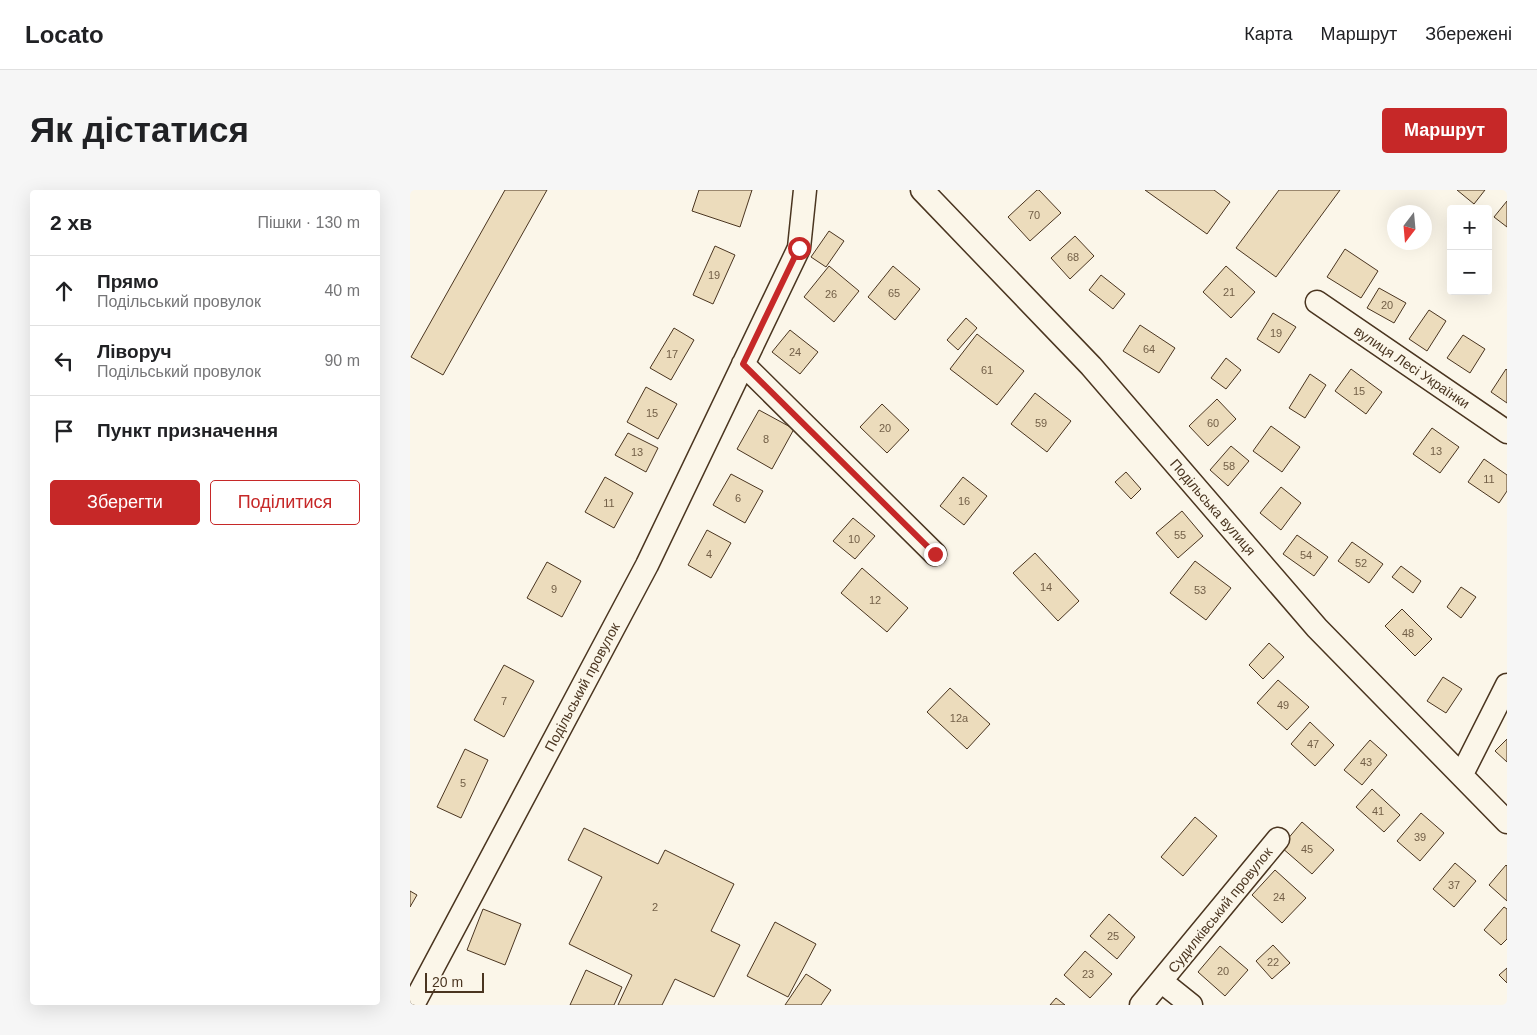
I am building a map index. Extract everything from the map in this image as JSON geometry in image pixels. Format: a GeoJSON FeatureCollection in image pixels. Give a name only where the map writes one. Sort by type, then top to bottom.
{"type":"FeatureCollection","features":[{"type":"Feature","properties":{"kind":"street","name":"Подільський провулок"},"geometry":{"type":"LineString","coordinates":[[413,1005],[647,565],[799,248],[804,190]]}},
{"type":"Feature","properties":{"kind":"street","name":"Подільська вулиця"},"geometry":{"type":"LineString","coordinates":[[922,190],[1090,366],[1317,628],[1507,822]]}},
{"type":"Feature","properties":{"kind":"street","name":"вулиця Лесі Українки"},"geometry":{"type":"LineString","coordinates":[[1317,302],[1507,432]]}},
{"type":"Feature","properties":{"kind":"street"},"geometry":{"type":"LineString","coordinates":[[743,364],[935,554]]}},
{"type":"Feature","properties":{"kind":"street"},"geometry":{"type":"LineString","coordinates":[[1462,774],[1507,685]]}},
{"type":"Feature","properties":{"kind":"street","name":"Судилківський провулок"},"geometry":{"type":"LineString","coordinates":[[1142,1005],[1278,839]]}},
{"type":"Feature","properties":{"kind":"street","name":"Судилківський провулок"},"geometry":{"type":"LineString","coordinates":[[1161,981],[1192,1005]]}},
{"type":"Feature","properties":{"kind":"building"},"geometry":{"type":"Polygon","coordinates":[[[505,190],[547,190],[443,375],[411,357],[505,190]]]}},
{"type":"Feature","properties":{"kind":"building"},"geometry":{"type":"Polygon","coordinates":[[[699,190],[752,190],[740,227],[692,211],[699,190]]]}},
{"type":"Feature","properties":{"kind":"building"},"geometry":{"type":"Polygon","coordinates":[[[1037,190],[1061,213],[1030,241],[1008,217],[1037,190]]]}},
{"type":"Feature","properties":{"kind":"building"},"geometry":{"type":"Polygon","coordinates":[[[1145,190],[1214,190],[1230,202],[1207,234],[1145,190]]]}},
{"type":"Feature","properties":{"kind":"building"},"geometry":{"type":"Polygon","coordinates":[[[1279,190],[1340,190],[1276,277],[1236,248],[1279,190]]]}},
{"type":"Feature","properties":{"kind":"building"},"geometry":{"type":"Polygon","coordinates":[[[1457,190],[1485,190],[1474,204],[1457,190]]]}},
{"type":"Feature","properties":{"kind":"building"},"geometry":{"type":"Polygon","coordinates":[[[1507,201],[1507,227],[1494,217],[1507,201]]]}},
{"type":"Feature","properties":{"kind":"building"},"geometry":{"type":"Polygon","coordinates":[[[829,231],[844,241],[826,267],[811,257],[829,231]]]}},
{"type":"Feature","properties":{"kind":"building"},"geometry":{"type":"Polygon","coordinates":[[[1075,236],[1094,256],[1070,279],[1051,258],[1075,236]]]}},
{"type":"Feature","properties":{"kind":"building"},"geometry":{"type":"Polygon","coordinates":[[[715,246],[735,255],[713,304],[693,295],[715,246]]]}},
{"type":"Feature","properties":{"kind":"building"},"geometry":{"type":"Polygon","coordinates":[[[1345,249],[1378,271],[1361,298],[1327,277],[1345,249]]]}},
{"type":"Feature","properties":{"kind":"building"},"geometry":{"type":"Polygon","coordinates":[[[829,266],[859,291],[834,322],[804,297],[829,266]]]}},
{"type":"Feature","properties":{"kind":"building"},"geometry":{"type":"Polygon","coordinates":[[[893,266],[920,289],[895,320],[868,297],[893,266]]]}},
{"type":"Feature","properties":{"kind":"building"},"geometry":{"type":"Polygon","coordinates":[[[1226,266],[1255,292],[1231,318],[1203,292],[1226,266]]]}},
{"type":"Feature","properties":{"kind":"building"},"geometry":{"type":"Polygon","coordinates":[[[1101,275],[1125,294],[1113,309],[1089,290],[1101,275]]]}},
{"type":"Feature","properties":{"kind":"building"},"geometry":{"type":"Polygon","coordinates":[[[1379,288],[1406,303],[1394,323],[1367,308],[1379,288]]]}},
{"type":"Feature","properties":{"kind":"building"},"geometry":{"type":"Polygon","coordinates":[[[1429,310],[1446,321],[1427,351],[1409,339],[1429,310]]]}},
{"type":"Feature","properties":{"kind":"building"},"geometry":{"type":"Polygon","coordinates":[[[1273,313],[1296,327],[1279,353],[1257,339],[1273,313]]]}},
{"type":"Feature","properties":{"kind":"building"},"geometry":{"type":"Polygon","coordinates":[[[966,318],[977,328],[958,350],[947,340],[966,318]]]}},
{"type":"Feature","properties":{"kind":"building"},"geometry":{"type":"Polygon","coordinates":[[[1140,325],[1175,348],[1159,373],[1123,351],[1140,325]]]}},
{"type":"Feature","properties":{"kind":"building"},"geometry":{"type":"Polygon","coordinates":[[[674,328],[694,340],[671,380],[650,368],[674,328]]]}},
{"type":"Feature","properties":{"kind":"building"},"geometry":{"type":"Polygon","coordinates":[[[790,330],[818,352],[800,374],[772,352],[790,330]]]}},
{"type":"Feature","properties":{"kind":"building"},"geometry":{"type":"Polygon","coordinates":[[[977,334],[1024,371],[997,405],[950,369],[977,334]]]}},
{"type":"Feature","properties":{"kind":"building"},"geometry":{"type":"Polygon","coordinates":[[[1463,335],[1485,349],[1470,373],[1447,358],[1463,335]]]}},
{"type":"Feature","properties":{"kind":"building"},"geometry":{"type":"Polygon","coordinates":[[[1226,358],[1241,370],[1226,389],[1211,378],[1226,358]]]}},
{"type":"Feature","properties":{"kind":"building"},"geometry":{"type":"Polygon","coordinates":[[[1351,369],[1382,392],[1366,414],[1335,391],[1351,369]]]}},
{"type":"Feature","properties":{"kind":"building"},"geometry":{"type":"Polygon","coordinates":[[[1507,370],[1507,403],[1491,392],[1507,370]]]}},
{"type":"Feature","properties":{"kind":"building"},"geometry":{"type":"Polygon","coordinates":[[[1310,374],[1326,385],[1305,418],[1289,408],[1310,374]]]}},
{"type":"Feature","properties":{"kind":"building"},"geometry":{"type":"Polygon","coordinates":[[[646,387],[677,404],[658,439],[627,422],[646,387]]]}},
{"type":"Feature","properties":{"kind":"building"},"geometry":{"type":"Polygon","coordinates":[[[1035,393],[1071,421],[1047,452],[1011,424],[1035,393]]]}},
{"type":"Feature","properties":{"kind":"building"},"geometry":{"type":"Polygon","coordinates":[[[1217,399],[1236,419],[1208,446],[1189,426],[1217,399]]]}},
{"type":"Feature","properties":{"kind":"building"},"geometry":{"type":"Polygon","coordinates":[[[882,404],[909,430],[887,453],[860,427],[882,404]]]}},
{"type":"Feature","properties":{"kind":"building"},"geometry":{"type":"Polygon","coordinates":[[[759,410],[794,429],[772,469],[737,449],[759,410]]]}},
{"type":"Feature","properties":{"kind":"building"},"geometry":{"type":"Polygon","coordinates":[[[1271,426],[1300,447],[1282,472],[1253,451],[1271,426]]]}},
{"type":"Feature","properties":{"kind":"building"},"geometry":{"type":"Polygon","coordinates":[[[1432,428],[1459,447],[1440,473],[1413,454],[1432,428]]]}},
{"type":"Feature","properties":{"kind":"building"},"geometry":{"type":"Polygon","coordinates":[[[628,433],[658,448],[646,472],[615,455],[628,433]]]}},
{"type":"Feature","properties":{"kind":"building"},"geometry":{"type":"Polygon","coordinates":[[[1231,446],[1249,461],[1228,486],[1210,470],[1231,446]]]}},
{"type":"Feature","properties":{"kind":"building"},"geometry":{"type":"Polygon","coordinates":[[[1484,459],[1507,475],[1507,491],[1499,503],[1468,482],[1484,459]]]}},
{"type":"Feature","properties":{"kind":"building"},"geometry":{"type":"Polygon","coordinates":[[[1126,472],[1141,489],[1131,499],[1115,482],[1126,472]]]}},
{"type":"Feature","properties":{"kind":"building"},"geometry":{"type":"Polygon","coordinates":[[[731,474],[763,491],[745,523],[713,505],[731,474]]]}},
{"type":"Feature","properties":{"kind":"building"},"geometry":{"type":"Polygon","coordinates":[[[605,477],[633,493],[614,528],[585,512],[605,477]]]}},
{"type":"Feature","properties":{"kind":"building"},"geometry":{"type":"Polygon","coordinates":[[[963,477],[987,496],[964,525],[940,506],[963,477]]]}},
{"type":"Feature","properties":{"kind":"building"},"geometry":{"type":"Polygon","coordinates":[[[1281,487],[1301,503],[1281,530],[1260,513],[1281,487]]]}},
{"type":"Feature","properties":{"kind":"building"},"geometry":{"type":"Polygon","coordinates":[[[1182,511],[1203,536],[1178,558],[1156,533],[1182,511]]]}},
{"type":"Feature","properties":{"kind":"building"},"geometry":{"type":"Polygon","coordinates":[[[853,518],[875,536],[855,559],[833,541],[853,518]]]}},
{"type":"Feature","properties":{"kind":"building"},"geometry":{"type":"Polygon","coordinates":[[[707,530],[731,543],[711,578],[688,565],[707,530]]]}},
{"type":"Feature","properties":{"kind":"building"},"geometry":{"type":"Polygon","coordinates":[[[1297,535],[1328,557],[1314,576],[1283,554],[1297,535]]]}},
{"type":"Feature","properties":{"kind":"building"},"geometry":{"type":"Polygon","coordinates":[[[1352,542],[1383,564],[1369,583],[1338,561],[1352,542]]]}},
{"type":"Feature","properties":{"kind":"building"},"geometry":{"type":"Polygon","coordinates":[[[1035,553],[1079,601],[1058,621],[1013,573],[1035,553]]]}},
{"type":"Feature","properties":{"kind":"building"},"geometry":{"type":"Polygon","coordinates":[[[1195,561],[1231,588],[1206,620],[1170,593],[1195,561]]]}},
{"type":"Feature","properties":{"kind":"building"},"geometry":{"type":"Polygon","coordinates":[[[547,562],[581,581],[562,617],[527,598],[547,562]]]}},
{"type":"Feature","properties":{"kind":"building"},"geometry":{"type":"Polygon","coordinates":[[[1401,566],[1421,581],[1413,593],[1392,577],[1401,566]]]}},
{"type":"Feature","properties":{"kind":"building"},"geometry":{"type":"Polygon","coordinates":[[[862,568],[908,608],[887,632],[841,593],[862,568]]]}},
{"type":"Feature","properties":{"kind":"building"},"geometry":{"type":"Polygon","coordinates":[[[1461,587],[1476,597],[1461,618],[1447,607],[1461,587]]]}},
{"type":"Feature","properties":{"kind":"building"},"geometry":{"type":"Polygon","coordinates":[[[1402,609],[1432,639],[1415,656],[1385,626],[1402,609]]]}},
{"type":"Feature","properties":{"kind":"building"},"geometry":{"type":"Polygon","coordinates":[[[1269,643],[1284,657],[1263,679],[1249,665],[1269,643]]]}},
{"type":"Feature","properties":{"kind":"building"},"geometry":{"type":"Polygon","coordinates":[[[504,665],[534,681],[504,737],[474,720],[504,665]]]}},
{"type":"Feature","properties":{"kind":"building"},"geometry":{"type":"Polygon","coordinates":[[[1443,677],[1462,689],[1446,713],[1427,701],[1443,677]]]}},
{"type":"Feature","properties":{"kind":"building"},"geometry":{"type":"Polygon","coordinates":[[[1278,680],[1309,707],[1287,730],[1257,703],[1278,680]]]}},
{"type":"Feature","properties":{"kind":"building"},"geometry":{"type":"Polygon","coordinates":[[[950,688],[990,724],[967,749],[927,712],[950,688]]]}},
{"type":"Feature","properties":{"kind":"building"},"geometry":{"type":"Polygon","coordinates":[[[1310,722],[1334,745],[1315,766],[1291,744],[1310,722]]]}},
{"type":"Feature","properties":{"kind":"building"},"geometry":{"type":"Polygon","coordinates":[[[1507,739],[1507,762],[1495,751],[1507,739]]]}},
{"type":"Feature","properties":{"kind":"building"},"geometry":{"type":"Polygon","coordinates":[[[1370,740],[1387,755],[1362,785],[1344,770],[1370,740]]]}},
{"type":"Feature","properties":{"kind":"building"},"geometry":{"type":"Polygon","coordinates":[[[465,749],[488,760],[461,818],[437,807],[465,749]]]}},
{"type":"Feature","properties":{"kind":"building"},"geometry":{"type":"Polygon","coordinates":[[[1372,789],[1400,815],[1384,832],[1356,807],[1372,789]]]}},
{"type":"Feature","properties":{"kind":"building"},"geometry":{"type":"Polygon","coordinates":[[[1421,813],[1444,833],[1420,861],[1397,841],[1421,813]]]}},
{"type":"Feature","properties":{"kind":"building"},"geometry":{"type":"Polygon","coordinates":[[[1195,817],[1217,836],[1183,876],[1161,857],[1195,817]]]}},
{"type":"Feature","properties":{"kind":"building"},"geometry":{"type":"Polygon","coordinates":[[[1302,822],[1334,850],[1312,874],[1281,847],[1302,822]]]}},
{"type":"Feature","properties":{"kind":"building"},"geometry":{"type":"Polygon","coordinates":[[[584,828],[658,864],[665,850],[734,884],[711,931],[740,945],[714,997],[675,979],[662,1005],[618,1005],[632,975],[569,944],[602,877],[568,860],[584,828]]]}},
{"type":"Feature","properties":{"kind":"building"},"geometry":{"type":"Polygon","coordinates":[[[1455,863],[1476,881],[1454,907],[1433,889],[1455,863]]]}},
{"type":"Feature","properties":{"kind":"building"},"geometry":{"type":"Polygon","coordinates":[[[1507,866],[1507,901],[1489,885],[1507,866]]]}},
{"type":"Feature","properties":{"kind":"building"},"geometry":{"type":"Polygon","coordinates":[[[1275,870],[1306,898],[1282,923],[1252,895],[1275,870]]]}},
{"type":"Feature","properties":{"kind":"building"},"geometry":{"type":"Polygon","coordinates":[[[410,891],[417,895],[410,907],[410,891]]]}},
{"type":"Feature","properties":{"kind":"building"},"geometry":{"type":"Polygon","coordinates":[[[1504,907],[1507,909],[1507,939],[1501,945],[1484,930],[1504,907]]]}},
{"type":"Feature","properties":{"kind":"building"},"geometry":{"type":"Polygon","coordinates":[[[483,909],[521,924],[505,965],[467,950],[483,909]]]}},
{"type":"Feature","properties":{"kind":"building"},"geometry":{"type":"Polygon","coordinates":[[[1109,914],[1135,937],[1117,959],[1090,936],[1109,914]]]}},
{"type":"Feature","properties":{"kind":"building"},"geometry":{"type":"Polygon","coordinates":[[[775,922],[816,944],[788,997],[747,976],[775,922]]]}},
{"type":"Feature","properties":{"kind":"building"},"geometry":{"type":"Polygon","coordinates":[[[1273,945],[1290,963],[1272,979],[1256,961],[1273,945]]]}},
{"type":"Feature","properties":{"kind":"building"},"geometry":{"type":"Polygon","coordinates":[[[1220,946],[1248,970],[1225,996],[1198,972],[1220,946]]]}},
{"type":"Feature","properties":{"kind":"building"},"geometry":{"type":"Polygon","coordinates":[[[1085,951],[1112,974],[1090,998],[1064,975],[1085,951]]]}},
{"type":"Feature","properties":{"kind":"building"},"geometry":{"type":"Polygon","coordinates":[[[1507,968],[1507,983],[1499,975],[1507,968]]]}},
{"type":"Feature","properties":{"kind":"building"},"geometry":{"type":"Polygon","coordinates":[[[586,970],[622,987],[614,1005],[570,1005],[586,970]]]}},
{"type":"Feature","properties":{"kind":"building"},"geometry":{"type":"Polygon","coordinates":[[[806,974],[831,990],[821,1005],[785,1005],[806,974]]]}},
{"type":"Feature","properties":{"kind":"building"},"geometry":{"type":"Polygon","coordinates":[[[1056,998],[1065,1005],[1050,1005],[1056,998]]]}},
{"type":"Feature","properties":{"kind":"route"},"geometry":{"type":"LineString","coordinates":[[799,248],[743,364],[935,554]]}}]}
